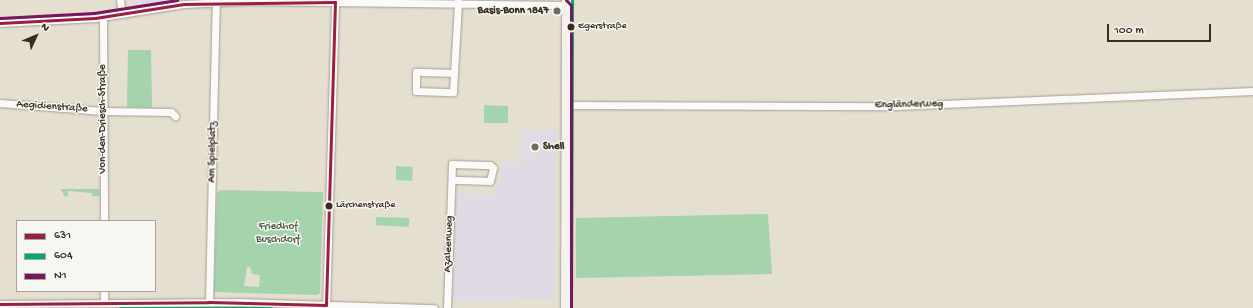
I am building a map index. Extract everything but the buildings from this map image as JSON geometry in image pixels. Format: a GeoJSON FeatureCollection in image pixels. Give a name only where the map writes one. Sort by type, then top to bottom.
{"type":"FeatureCollection","features":[{"type":"Feature","properties":{"kind":"main road"},"geometry":{"type":"LineString","coordinates":[[566,3],[566,308]]}},
{"type":"Feature","properties":{"kind":"street"},"geometry":{"type":"LineString","coordinates":[[120,0],[122,14]]}},
{"type":"Feature","properties":{"kind":"street"},"geometry":{"type":"LineString","coordinates":[[0,23],[104,17],[184,4],[285,1],[566,3]]}},
{"type":"Feature","properties":{"kind":"street"},"geometry":{"type":"LineString","coordinates":[[326,306],[335,2]]}},
{"type":"Feature","properties":{"kind":"street"},"geometry":{"type":"LineString","coordinates":[[454,73],[416,72],[416,91],[453,92],[458,2]]}},
{"type":"Feature","properties":{"kind":"street","name":"Am Spielplatz"},"geometry":{"type":"LineString","coordinates":[[209,302],[216,3]]}},
{"type":"Feature","properties":{"kind":"street","name":"Von-den-Driesch-Straße"},"geometry":{"type":"LineString","coordinates":[[104,17],[104,220]]}},
{"type":"Feature","properties":{"kind":"street","name":"Engländerweg"},"geometry":{"type":"LineString","coordinates":[[565,105],[896,106],[1253,91]]}},
{"type":"Feature","properties":{"kind":"street","name":"Aegidienstraße"},"geometry":{"type":"LineString","coordinates":[[0,104],[103,112],[171,112],[175,116]]}},
{"type":"Feature","properties":{"kind":"street","name":"Azaleenweg"},"geometry":{"type":"LineString","coordinates":[[446,308],[452,164],[490,164],[493,168],[490,181],[452,180]]}},
{"type":"Feature","properties":{"kind":"street"},"geometry":{"type":"LineString","coordinates":[[104,292],[104,304]]}},
{"type":"Feature","properties":{"kind":"street"},"geometry":{"type":"LineString","coordinates":[[0,305],[168,305],[209,302],[434,308]]}},
{"type":"Feature","properties":{"kind":"street"},"geometry":{"type":"LineString","coordinates":[[0,305],[5,308]]}},
{"type":"Feature","properties":{"kind":"street"},"geometry":{"type":"LineString","coordinates":[[28,308],[42,306]]}},
{"type":"Feature","properties":{"kind":"shaded area"},"geometry":{"type":"Polygon","coordinates":[[[128,0],[170,0],[133,5],[128,0]]]}},
{"type":"Feature","properties":{"kind":"shaded area"},"geometry":{"type":"Polygon","coordinates":[[[521,130],[556,130],[554,296],[549,300],[453,301],[456,193],[496,194],[496,185],[500,184],[501,162],[521,162],[521,130]]]}},
{"type":"Feature","properties":{"kind":"green space"},"geometry":{"type":"Polygon","coordinates":[[[128,50],[151,50],[152,108],[127,107],[128,50]]]}},
{"type":"Feature","properties":{"kind":"green space"},"geometry":{"type":"Polygon","coordinates":[[[484,105],[508,106],[508,123],[484,123],[484,105]]]}},
{"type":"Feature","properties":{"kind":"green space"},"geometry":{"type":"Polygon","coordinates":[[[396,166],[413,167],[412,181],[396,180],[396,166]]]}},
{"type":"Feature","properties":{"kind":"green space"},"geometry":{"type":"Polygon","coordinates":[[[61,189],[99,189],[100,196],[92,196],[92,193],[68,191],[68,197],[64,196],[61,189]]]}},
{"type":"Feature","properties":{"kind":"green space","name":"Friedhof Buschdorf"},"geometry":{"type":"Polygon","coordinates":[[[220,190],[323,192],[320,293],[317,295],[214,292],[217,193],[220,190]],[[247,267],[244,286],[259,287],[260,275],[252,274],[250,267],[247,267]]]}},
{"type":"Feature","properties":{"kind":"green space"},"geometry":{"type":"Polygon","coordinates":[[[768,214],[772,274],[576,278],[576,218],[768,214]]]}},
{"type":"Feature","properties":{"kind":"green space"},"geometry":{"type":"Polygon","coordinates":[[[376,217],[409,218],[409,227],[376,225],[376,217]]]}},
{"type":"Feature","properties":{"kind":"transit line","name":"N1"},"geometry":{"type":"LineString","coordinates":[[0,18],[94,13],[177,0]]}},
{"type":"Feature","properties":{"kind":"transit line","name":"N1"},"geometry":{"type":"LineString","coordinates":[[566,0],[571,5],[571,308]]}},
{"type":"Feature","properties":{"kind":"transit line","name":"604"},"geometry":{"type":"LineString","coordinates":[[571,308],[572,0]]}},
{"type":"Feature","properties":{"kind":"transit line","name":"631"},"geometry":{"type":"LineString","coordinates":[[0,23],[95,18],[184,4],[335,2]]}},
{"type":"Feature","properties":{"kind":"transit line","name":"631"},"geometry":{"type":"LineString","coordinates":[[326,305],[335,2]]}},
{"type":"Feature","properties":{"kind":"transit line","name":"631"},"geometry":{"type":"LineString","coordinates":[[0,304],[209,302],[326,305]]}},
{"type":"Feature","properties":{"kind":"transit line","name":"604"},"geometry":{"type":"LineString","coordinates":[[120,308],[271,308]]}},
{"type":"Feature","properties":{"kind":"place","name":"Basis-Bonn 1847"},"geometry":{"type":"Point","coordinates":[557,11]}},
{"type":"Feature","properties":{"kind":"place","name":"Egerstraße"},"geometry":{"type":"Point","coordinates":[571,27]}},
{"type":"Feature","properties":{"kind":"place","name":"Shell"},"geometry":{"type":"Point","coordinates":[535,147]}},
{"type":"Feature","properties":{"kind":"place","name":"Lärchenstraße"},"geometry":{"type":"Point","coordinates":[329,206]}}]}
